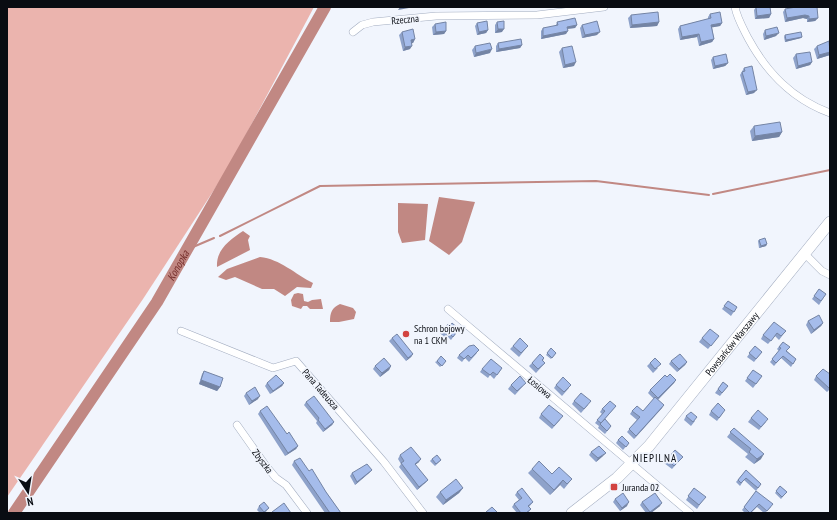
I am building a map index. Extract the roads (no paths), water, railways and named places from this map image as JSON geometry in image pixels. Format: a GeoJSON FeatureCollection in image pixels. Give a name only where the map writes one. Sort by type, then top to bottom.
{"type":"FeatureCollection","features":[{"type":"Feature","properties":{"kind":"main road","name":"Powstańców Warszawy"},"geometry":{"type":"LineString","coordinates":[[572,513],[632,464],[679,411],[830,222]]}},
{"type":"Feature","properties":{"kind":"street","name":"Rzeczna"},"geometry":{"type":"LineString","coordinates":[[353,32],[362,25],[373,22],[436,16],[537,15],[604,7]]}},
{"type":"Feature","properties":{"kind":"street"},"geometry":{"type":"LineString","coordinates":[[735,7],[740,23],[749,40],[764,64],[777,79],[792,93],[814,107],[830,113]]}},
{"type":"Feature","properties":{"kind":"street"},"geometry":{"type":"LineString","coordinates":[[804,254],[822,271],[830,275]]}},
{"type":"Feature","properties":{"kind":"street","name":"Łosiowa"},"geometry":{"type":"LineString","coordinates":[[448,309],[690,513]]}},
{"type":"Feature","properties":{"kind":"street","name":"Pana Tadeusza"},"geometry":{"type":"LineString","coordinates":[[181,331],[273,368],[296,361],[384,462],[423,513]]}},
{"type":"Feature","properties":{"kind":"street","name":"Zbyszka"},"geometry":{"type":"LineString","coordinates":[[237,425],[266,466],[276,478],[286,484],[306,513]]}},
{"type":"Feature","properties":{"kind":"waterway","name":"Konopka"},"geometry":{"type":"LineString","coordinates":[[14,513],[157,302],[325,7]]}},
{"type":"Feature","properties":{"kind":"waterway"},"geometry":{"type":"LineString","coordinates":[[713,194],[830,170]]}},
{"type":"Feature","properties":{"kind":"waterway"},"geometry":{"type":"LineString","coordinates":[[220,236],[320,186],[596,181],[709,195]]}},
{"type":"Feature","properties":{"kind":"waterway"},"geometry":{"type":"LineString","coordinates":[[186,250],[214,238]]}},
{"type":"Feature","properties":{"kind":"place","name":"Schron bojowy na 1 CKM"},"geometry":{"type":"Point","coordinates":[406,334]}},
{"type":"Feature","properties":{"kind":"place","name":"Juranda 02"},"geometry":{"type":"Point","coordinates":[614,487]}},
{"type":"Feature","properties":{"kind":"district","name":"NIEPILNA"},"geometry":{"type":"Point","coordinates":[655,458]}}]}
